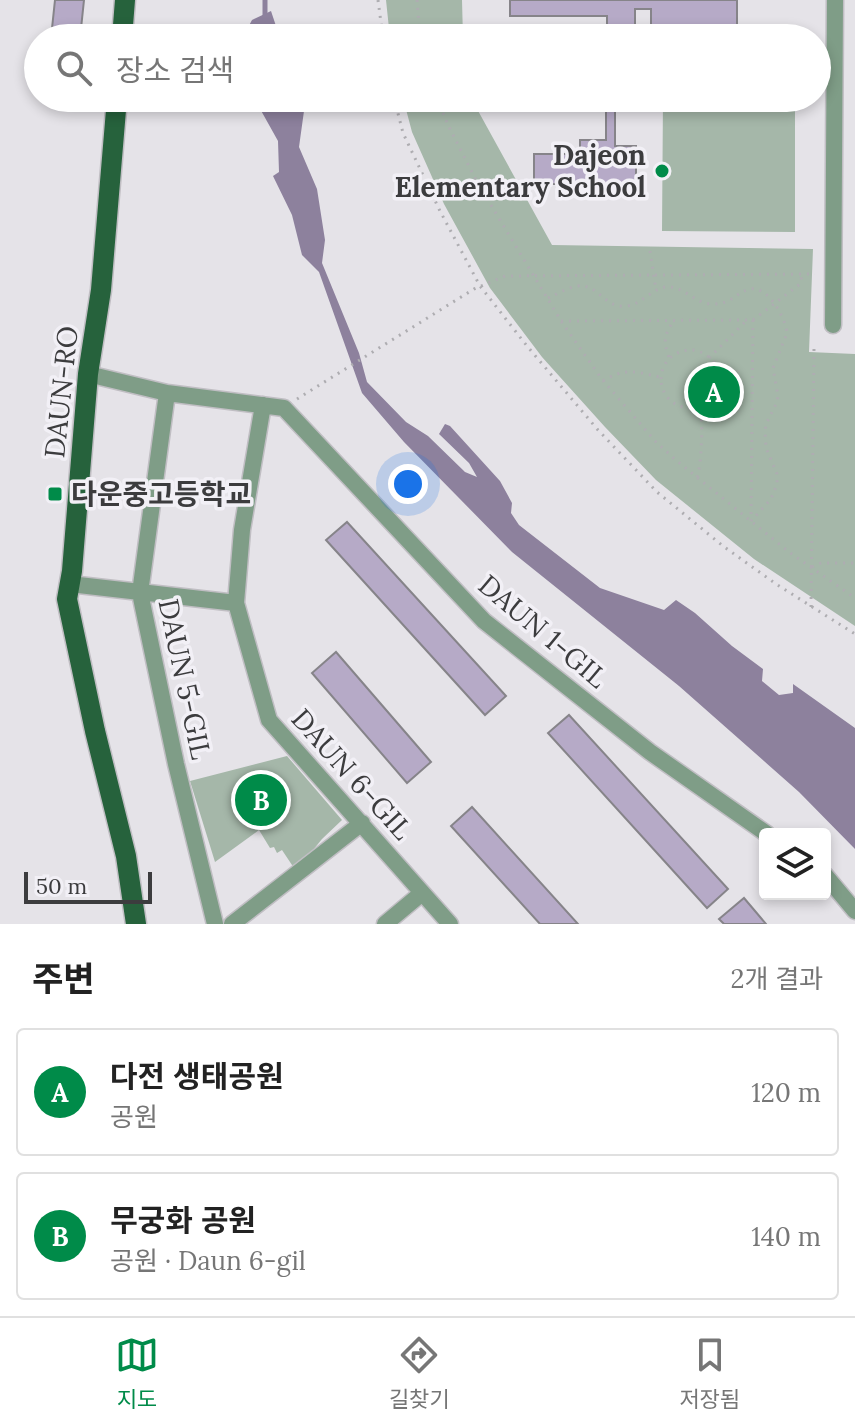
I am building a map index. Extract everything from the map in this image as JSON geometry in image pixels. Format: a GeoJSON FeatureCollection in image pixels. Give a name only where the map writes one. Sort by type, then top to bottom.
{"type":"FeatureCollection","features":[{"type":"Feature","properties":{"kind":"main road"},"geometry":{"type":"LineString","coordinates":[[123,24],[125,0]]}},
{"type":"Feature","properties":{"kind":"main road","name":"DAUN-RO"},"geometry":{"type":"LineString","coordinates":[[116,112],[101,290],[88,374],[67,599],[126,856],[136,924]]}},
{"type":"Feature","properties":{"kind":"street"},"geometry":{"type":"LineString","coordinates":[[833,325],[835,0]]}},
{"type":"Feature","properties":{"kind":"street","name":"DAUN 1-GIL"},"geometry":{"type":"LineString","coordinates":[[88,374],[167,393],[284,408],[484,621],[650,752],[759,828]]}},
{"type":"Feature","properties":{"kind":"street","name":"DAUN 5-GIL"},"geometry":{"type":"LineString","coordinates":[[167,393],[140,593],[176,764],[215,924]]}},
{"type":"Feature","properties":{"kind":"street","name":"DAUN 6-GIL"},"geometry":{"type":"LineString","coordinates":[[263,405],[242,530],[236,603],[269,720],[450,924]]}},
{"type":"Feature","properties":{"kind":"street"},"geometry":{"type":"LineString","coordinates":[[70,584],[236,603]]}},
{"type":"Feature","properties":{"kind":"street"},"geometry":{"type":"LineString","coordinates":[[232,924],[362,823]]}},
{"type":"Feature","properties":{"kind":"street"},"geometry":{"type":"LineString","coordinates":[[831,882],[855,911]]}},
{"type":"Feature","properties":{"kind":"street"},"geometry":{"type":"LineString","coordinates":[[385,924],[422,893]]}},
{"type":"Feature","properties":{"kind":"path"},"geometry":{"type":"LineString","coordinates":[[378,0],[381,24]]}},
{"type":"Feature","properties":{"kind":"path"},"geometry":{"type":"LineString","coordinates":[[417,0],[419,24]]}},
{"type":"Feature","properties":{"kind":"path"},"geometry":{"type":"LineString","coordinates":[[398,112],[403,133],[480,286],[598,430],[657,492],[723,546],[855,634]]}},
{"type":"Feature","properties":{"kind":"path"},"geometry":{"type":"LineString","coordinates":[[443,112],[477,182],[533,276],[603,381],[655,441],[696,477],[789,552],[855,598]]}},
{"type":"Feature","properties":{"kind":"path"},"geometry":{"type":"LineString","coordinates":[[650,251],[656,290]]}},
{"type":"Feature","properties":{"kind":"path"},"geometry":{"type":"LineString","coordinates":[[307,393],[474,289],[505,276],[815,274]]}},
{"type":"Feature","properties":{"kind":"path"},"geometry":{"type":"LineString","coordinates":[[561,321],[753,320],[800,284],[802,275]]}},
{"type":"Feature","properties":{"kind":"path"},"geometry":{"type":"LineString","coordinates":[[547,298],[586,286],[593,288],[608,302],[627,306],[656,290],[674,287],[708,304],[721,304],[753,288],[775,303],[787,333],[773,368],[778,396],[765,431],[766,448],[778,478],[771,499],[751,521]]}},
{"type":"Feature","properties":{"kind":"path"},"geometry":{"type":"LineString","coordinates":[[709,358],[747,320]]}},
{"type":"Feature","properties":{"kind":"path"},"geometry":{"type":"LineString","coordinates":[[751,521],[753,320]]}},
{"type":"Feature","properties":{"kind":"path"},"geometry":{"type":"LineString","coordinates":[[670,358],[664,338],[674,321]]}},
{"type":"Feature","properties":{"kind":"path"},"geometry":{"type":"LineString","coordinates":[[811,607],[814,349]]}},
{"type":"Feature","properties":{"kind":"path"},"geometry":{"type":"LineString","coordinates":[[685,350],[695,350],[709,358],[719,378],[713,396],[700,406],[688,408],[671,401],[665,394],[660,377],[670,358],[685,350]]}},
{"type":"Feature","properties":{"kind":"path"},"geometry":{"type":"LineString","coordinates":[[603,381],[631,371],[660,377]]}},
{"type":"Feature","properties":{"kind":"path"},"geometry":{"type":"LineString","coordinates":[[696,477],[700,469],[700,406]]}},
{"type":"Feature","properties":{"kind":"path"},"geometry":{"type":"LineString","coordinates":[[812,567],[821,563],[855,563]]}},
{"type":"Feature","properties":{"kind":"green space"},"geometry":{"type":"Polygon","coordinates":[[[386,0],[462,0],[463,24],[389,24],[386,0]]]}},
{"type":"Feature","properties":{"kind":"green space"},"geometry":{"type":"Polygon","coordinates":[[[407,112],[479,112],[552,245],[813,249],[809,352],[855,354],[855,626],[754,559],[656,480],[542,357],[490,288],[444,204],[412,132],[407,112]]]}},
{"type":"Feature","properties":{"kind":"green space"},"geometry":{"type":"Polygon","coordinates":[[[663,112],[795,112],[795,232],[662,231],[663,112]]]}},
{"type":"Feature","properties":{"kind":"green space"},"geometry":{"type":"Polygon","coordinates":[[[287,756],[342,820],[296,871],[282,850],[277,853],[274,847],[270,848],[259,830],[215,862],[190,781],[287,756]]]}},
{"type":"Feature","properties":{"kind":"shaded area"},"geometry":{"type":"Polygon","coordinates":[[[271,11],[275,24],[250,24],[271,11]]]}},
{"type":"Feature","properties":{"kind":"shaded area"},"geometry":{"type":"Polygon","coordinates":[[[262,112],[304,112],[299,147],[317,189],[325,240],[322,263],[359,353],[367,382],[406,422],[428,436],[465,472],[477,477],[469,463],[439,434],[445,424],[450,426],[500,481],[512,503],[511,513],[519,525],[600,588],[664,610],[676,600],[763,669],[762,681],[779,695],[793,693],[793,684],[855,728],[855,849],[799,792],[679,686],[512,552],[404,442],[362,393],[319,272],[302,255],[292,215],[273,176],[279,172],[278,141],[262,112]]]}},
{"type":"Feature","properties":{"kind":"building"},"geometry":{"type":"Polygon","coordinates":[[[55,0],[84,0],[81,24],[52,24],[55,0]]]}},
{"type":"Feature","properties":{"kind":"building"},"geometry":{"type":"Polygon","coordinates":[[[510,0],[737,0],[737,24],[651,24],[651,9],[635,9],[635,24],[607,24],[607,16],[510,16],[510,0]]]}},
{"type":"Feature","properties":{"kind":"building"},"geometry":{"type":"Polygon","coordinates":[[[606,112],[615,112],[615,146],[636,146],[636,184],[534,184],[534,154],[580,154],[580,140],[606,140],[606,112]]]}},
{"type":"Feature","properties":{"kind":"building"},"geometry":{"type":"Polygon","coordinates":[[[347,522],[506,696],[485,715],[326,540],[347,522]]]}},
{"type":"Feature","properties":{"kind":"building"},"geometry":{"type":"Polygon","coordinates":[[[336,652],[431,762],[407,783],[312,673],[336,652]]]}},
{"type":"Feature","properties":{"kind":"building"},"geometry":{"type":"Polygon","coordinates":[[[569,715],[728,889],[707,908],[548,733],[569,715]]]}},
{"type":"Feature","properties":{"kind":"building"},"geometry":{"type":"Polygon","coordinates":[[[472,807],[578,924],[540,924],[451,826],[472,807]]]}},
{"type":"Feature","properties":{"kind":"building"},"geometry":{"type":"Polygon","coordinates":[[[744,898],[766,924],[724,924],[719,919],[744,898]]]}},
{"type":"Feature","properties":{"kind":"waterway"},"geometry":{"type":"LineString","coordinates":[[265,0],[265,19]]}},
{"type":"Feature","properties":{"kind":"place","name":"Dajeon Elementary School"},"geometry":{"type":"Point","coordinates":[662,171]}},
{"type":"Feature","properties":{"kind":"place","name":"다전 생태공원"},"geometry":{"type":"Point","coordinates":[714,392]}},
{"type":"Feature","properties":{"kind":"place","name":"다운중고등학교"},"geometry":{"type":"Point","coordinates":[55,494]}},
{"type":"Feature","properties":{"kind":"place","name":"무궁화 공원"},"geometry":{"type":"Point","coordinates":[261,800]}}]}
